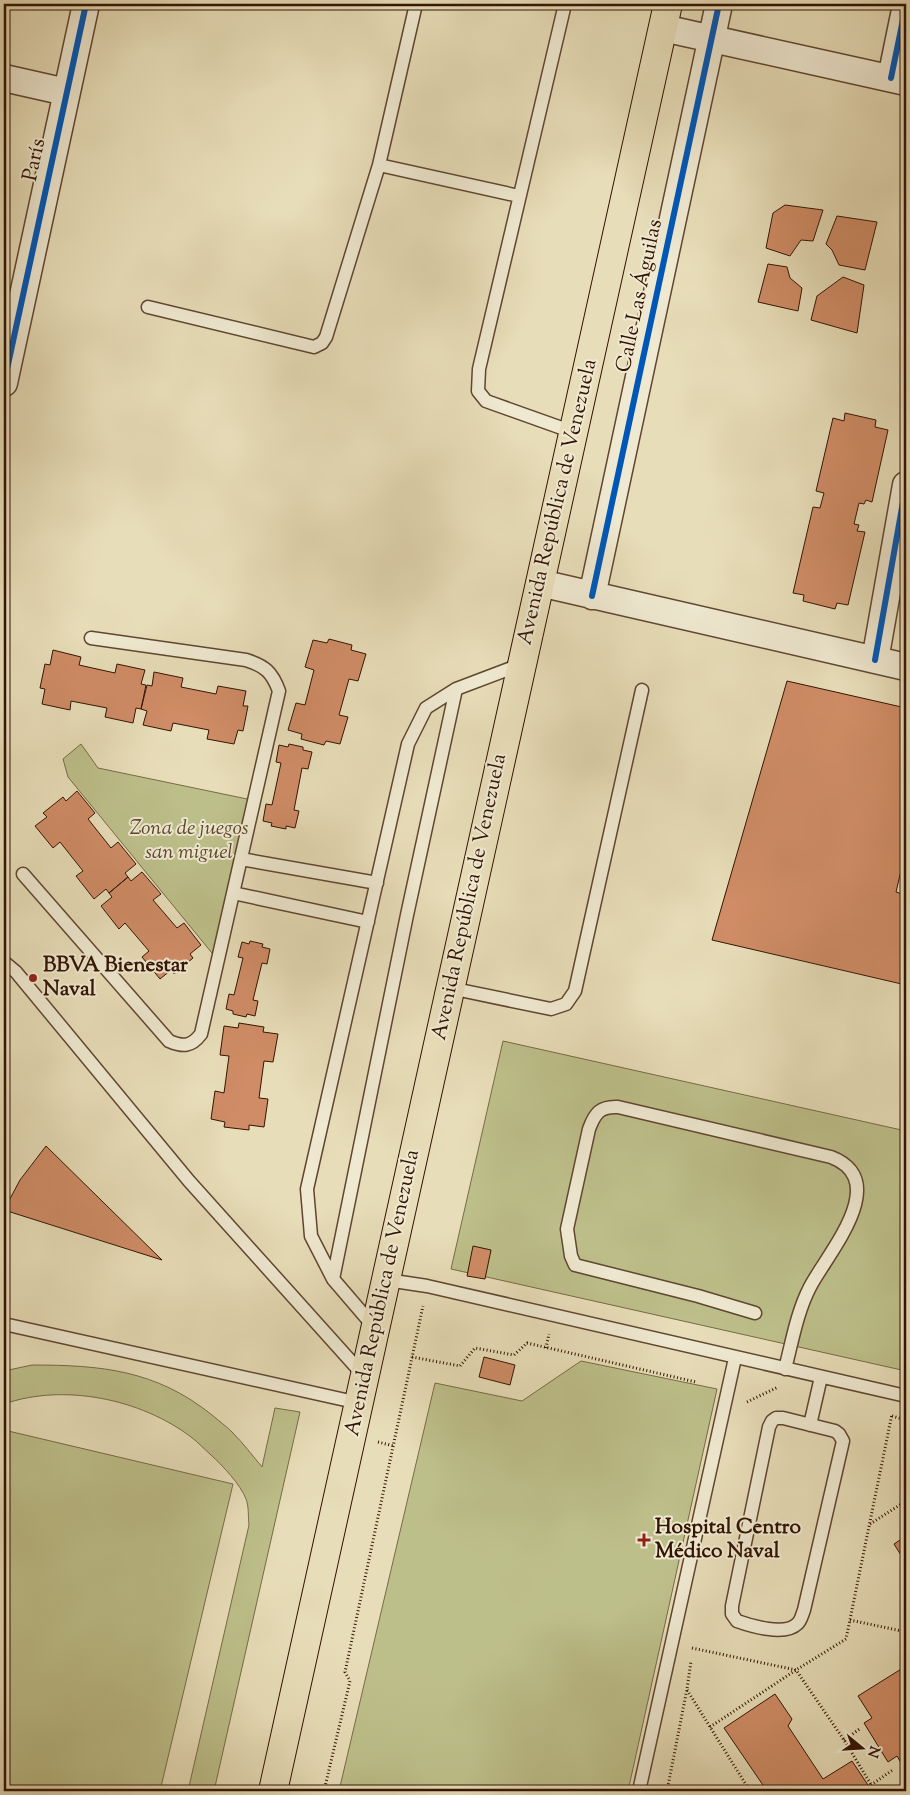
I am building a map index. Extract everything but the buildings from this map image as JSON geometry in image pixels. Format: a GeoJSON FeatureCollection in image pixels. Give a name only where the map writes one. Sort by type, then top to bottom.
{"type":"FeatureCollection","features":[{"type":"Feature","properties":{"kind":"main road","name":"Avenida República de Venezuela"},"geometry":{"type":"LineString","coordinates":[[272,1791],[387,1280],[666,16]]}},
{"type":"Feature","properties":{"kind":"street","name":"París"},"geometry":{"type":"LineString","coordinates":[[4,383],[86,4]]}},
{"type":"Feature","properties":{"kind":"street","name":"Calle Las Águilas"},"geometry":{"type":"LineString","coordinates":[[592,596],[719,4]]}},
{"type":"Feature","properties":{"kind":"street"},"geometry":{"type":"LineString","coordinates":[[666,16],[712,39],[898,80],[906,5]]}},
{"type":"Feature","properties":{"kind":"street"},"geometry":{"type":"LineString","coordinates":[[4,78],[66,92]]}},
{"type":"Feature","properties":{"kind":"street"},"geometry":{"type":"LineString","coordinates":[[875,660],[906,486]]}},
{"type":"Feature","properties":{"kind":"street"},"geometry":{"type":"LineString","coordinates":[[540,583],[906,667]]}},
{"type":"Feature","properties":{"kind":"lane"},"geometry":{"type":"LineString","coordinates":[[148,307],[314,347],[322,343],[326,337],[379,165],[416,4]]}},
{"type":"Feature","properties":{"kind":"lane"},"geometry":{"type":"LineString","coordinates":[[565,4],[479,369],[478,390],[486,401],[574,432]]}},
{"type":"Feature","properties":{"kind":"lane"},"geometry":{"type":"LineString","coordinates":[[379,165],[519,196]]}},
{"type":"Feature","properties":{"kind":"lane"},"geometry":{"type":"LineString","coordinates":[[23,874],[169,1041],[188,1046],[196,1041],[201,1034],[280,691],[268,670],[257,663],[91,638]]}},
{"type":"Feature","properties":{"kind":"lane"},"geometry":{"type":"LineString","coordinates":[[376,1329],[334,1279],[311,1236],[307,1189],[408,744],[426,708],[456,689],[522,664]]}},
{"type":"Feature","properties":{"kind":"lane"},"geometry":{"type":"LineString","coordinates":[[334,1279],[456,689]]}},
{"type":"Feature","properties":{"kind":"lane"},"geometry":{"type":"LineString","coordinates":[[450,988],[551,1009],[566,1004],[575,991],[642,690]]}},
{"type":"Feature","properties":{"kind":"lane"},"geometry":{"type":"LineString","coordinates":[[241,859],[377,883]]}},
{"type":"Feature","properties":{"kind":"lane"},"geometry":{"type":"LineString","coordinates":[[233,893],[368,922]]}},
{"type":"Feature","properties":{"kind":"lane"},"geometry":{"type":"LineString","coordinates":[[4,962],[16,972],[189,1181],[365,1377]]}},
{"type":"Feature","properties":{"kind":"lane"},"geometry":{"type":"LineString","coordinates":[[755,1313],[698,1296],[575,1265],[571,1256],[567,1229],[589,1129],[593,1119],[600,1110],[609,1106],[618,1107],[831,1157],[848,1167],[858,1188],[855,1205],[846,1228],[810,1288],[796,1325],[786,1369]]}},
{"type":"Feature","properties":{"kind":"lane"},"geometry":{"type":"LineString","coordinates":[[387,1280],[427,1286],[902,1395]]}},
{"type":"Feature","properties":{"kind":"lane"},"geometry":{"type":"LineString","coordinates":[[4,1324],[359,1403]]}},
{"type":"Feature","properties":{"kind":"lane"},"geometry":{"type":"LineString","coordinates":[[639,1791],[735,1358]]}},
{"type":"Feature","properties":{"kind":"lane"},"geometry":{"type":"LineString","coordinates":[[810,1425],[821,1377]]}},
{"type":"Feature","properties":{"kind":"lane"},"geometry":{"type":"LineString","coordinates":[[776,1418],[810,1425],[835,1431],[843,1441],[804,1610],[799,1624],[790,1629],[782,1630],[736,1621],[732,1614],[732,1606],[769,1427],[776,1418]]}},
{"type":"Feature","properties":{"kind":"path"},"geometry":{"type":"LineString","coordinates":[[324,1791],[350,1681],[345,1672],[427,1286]]}},
{"type":"Feature","properties":{"kind":"path"},"geometry":{"type":"LineString","coordinates":[[546,1348],[550,1328]]}},
{"type":"Feature","properties":{"kind":"path"},"geometry":{"type":"LineString","coordinates":[[412,1357],[460,1366],[475,1348],[514,1355],[527,1343],[696,1382]]}},
{"type":"Feature","properties":{"kind":"path"},"geometry":{"type":"LineString","coordinates":[[745,1403],[779,1387],[786,1388]]}},
{"type":"Feature","properties":{"kind":"path"},"geometry":{"type":"LineString","coordinates":[[710,1727],[846,1639],[892,1416],[902,1395]]}},
{"type":"Feature","properties":{"kind":"path"},"geometry":{"type":"LineString","coordinates":[[892,1416],[906,1420]]}},
{"type":"Feature","properties":{"kind":"path"},"geometry":{"type":"LineString","coordinates":[[870,1524],[906,1502]]}},
{"type":"Feature","properties":{"kind":"path"},"geometry":{"type":"LineString","coordinates":[[850,1620],[906,1632]]}},
{"type":"Feature","properties":{"kind":"path"},"geometry":{"type":"LineString","coordinates":[[692,1648],[796,1670],[844,1740],[875,1791]]}},
{"type":"Feature","properties":{"kind":"path"},"geometry":{"type":"LineString","coordinates":[[687,1689],[750,1791]]}},
{"type":"Feature","properties":{"kind":"path"},"geometry":{"type":"LineString","coordinates":[[844,1740],[861,1728]]}},
{"type":"Feature","properties":{"kind":"path"},"geometry":{"type":"LineString","coordinates":[[871,1785],[894,1769]]}},
{"type":"Feature","properties":{"kind":"green space","name":"Zona de juegos san miguel"},"geometry":{"type":"Polygon","coordinates":[[[81,744],[98,768],[252,800],[216,958],[68,777],[63,759],[81,744]]]}},
{"type":"Feature","properties":{"kind":"green space"},"geometry":{"type":"Polygon","coordinates":[[[503,1041],[906,1131],[906,1371],[451,1269],[503,1041]]]}},
{"type":"Feature","properties":{"kind":"green space"},"geometry":{"type":"Polygon","coordinates":[[[581,1361],[717,1389],[628,1791],[339,1791],[435,1383],[522,1401],[581,1361]]]}},
{"type":"Feature","properties":{"kind":"green space"},"geometry":{"type":"Polygon","coordinates":[[[32,1365],[81,1366],[105,1369],[149,1379],[170,1388],[212,1415],[240,1440],[262,1467],[275,1408],[300,1412],[214,1791],[188,1791],[249,1525],[248,1508],[244,1494],[231,1476],[191,1437],[171,1424],[126,1404],[101,1398],[52,1395],[27,1398],[4,1404],[4,1371],[32,1365]]]}},
{"type":"Feature","properties":{"kind":"green space"},"geometry":{"type":"Polygon","coordinates":[[[4,1430],[233,1484],[160,1791],[4,1791],[4,1430]]]}},
{"type":"Feature","properties":{"kind":"cycle path"},"geometry":{"type":"LineString","coordinates":[[4,383],[86,4]]}},
{"type":"Feature","properties":{"kind":"cycle path"},"geometry":{"type":"LineString","coordinates":[[592,596],[719,4]]}},
{"type":"Feature","properties":{"kind":"cycle path"},"geometry":{"type":"LineString","coordinates":[[891,78],[906,5]]}},
{"type":"Feature","properties":{"kind":"cycle path"},"geometry":{"type":"LineString","coordinates":[[875,660],[906,485]]}},
{"type":"Feature","properties":{"kind":"place","name":"BBVA Bienestar Naval"},"geometry":{"type":"Point","coordinates":[33,978]}},
{"type":"Feature","properties":{"kind":"place","name":"Hospital Centro Médico Naval"},"geometry":{"type":"Point","coordinates":[644,1540]}}]}
